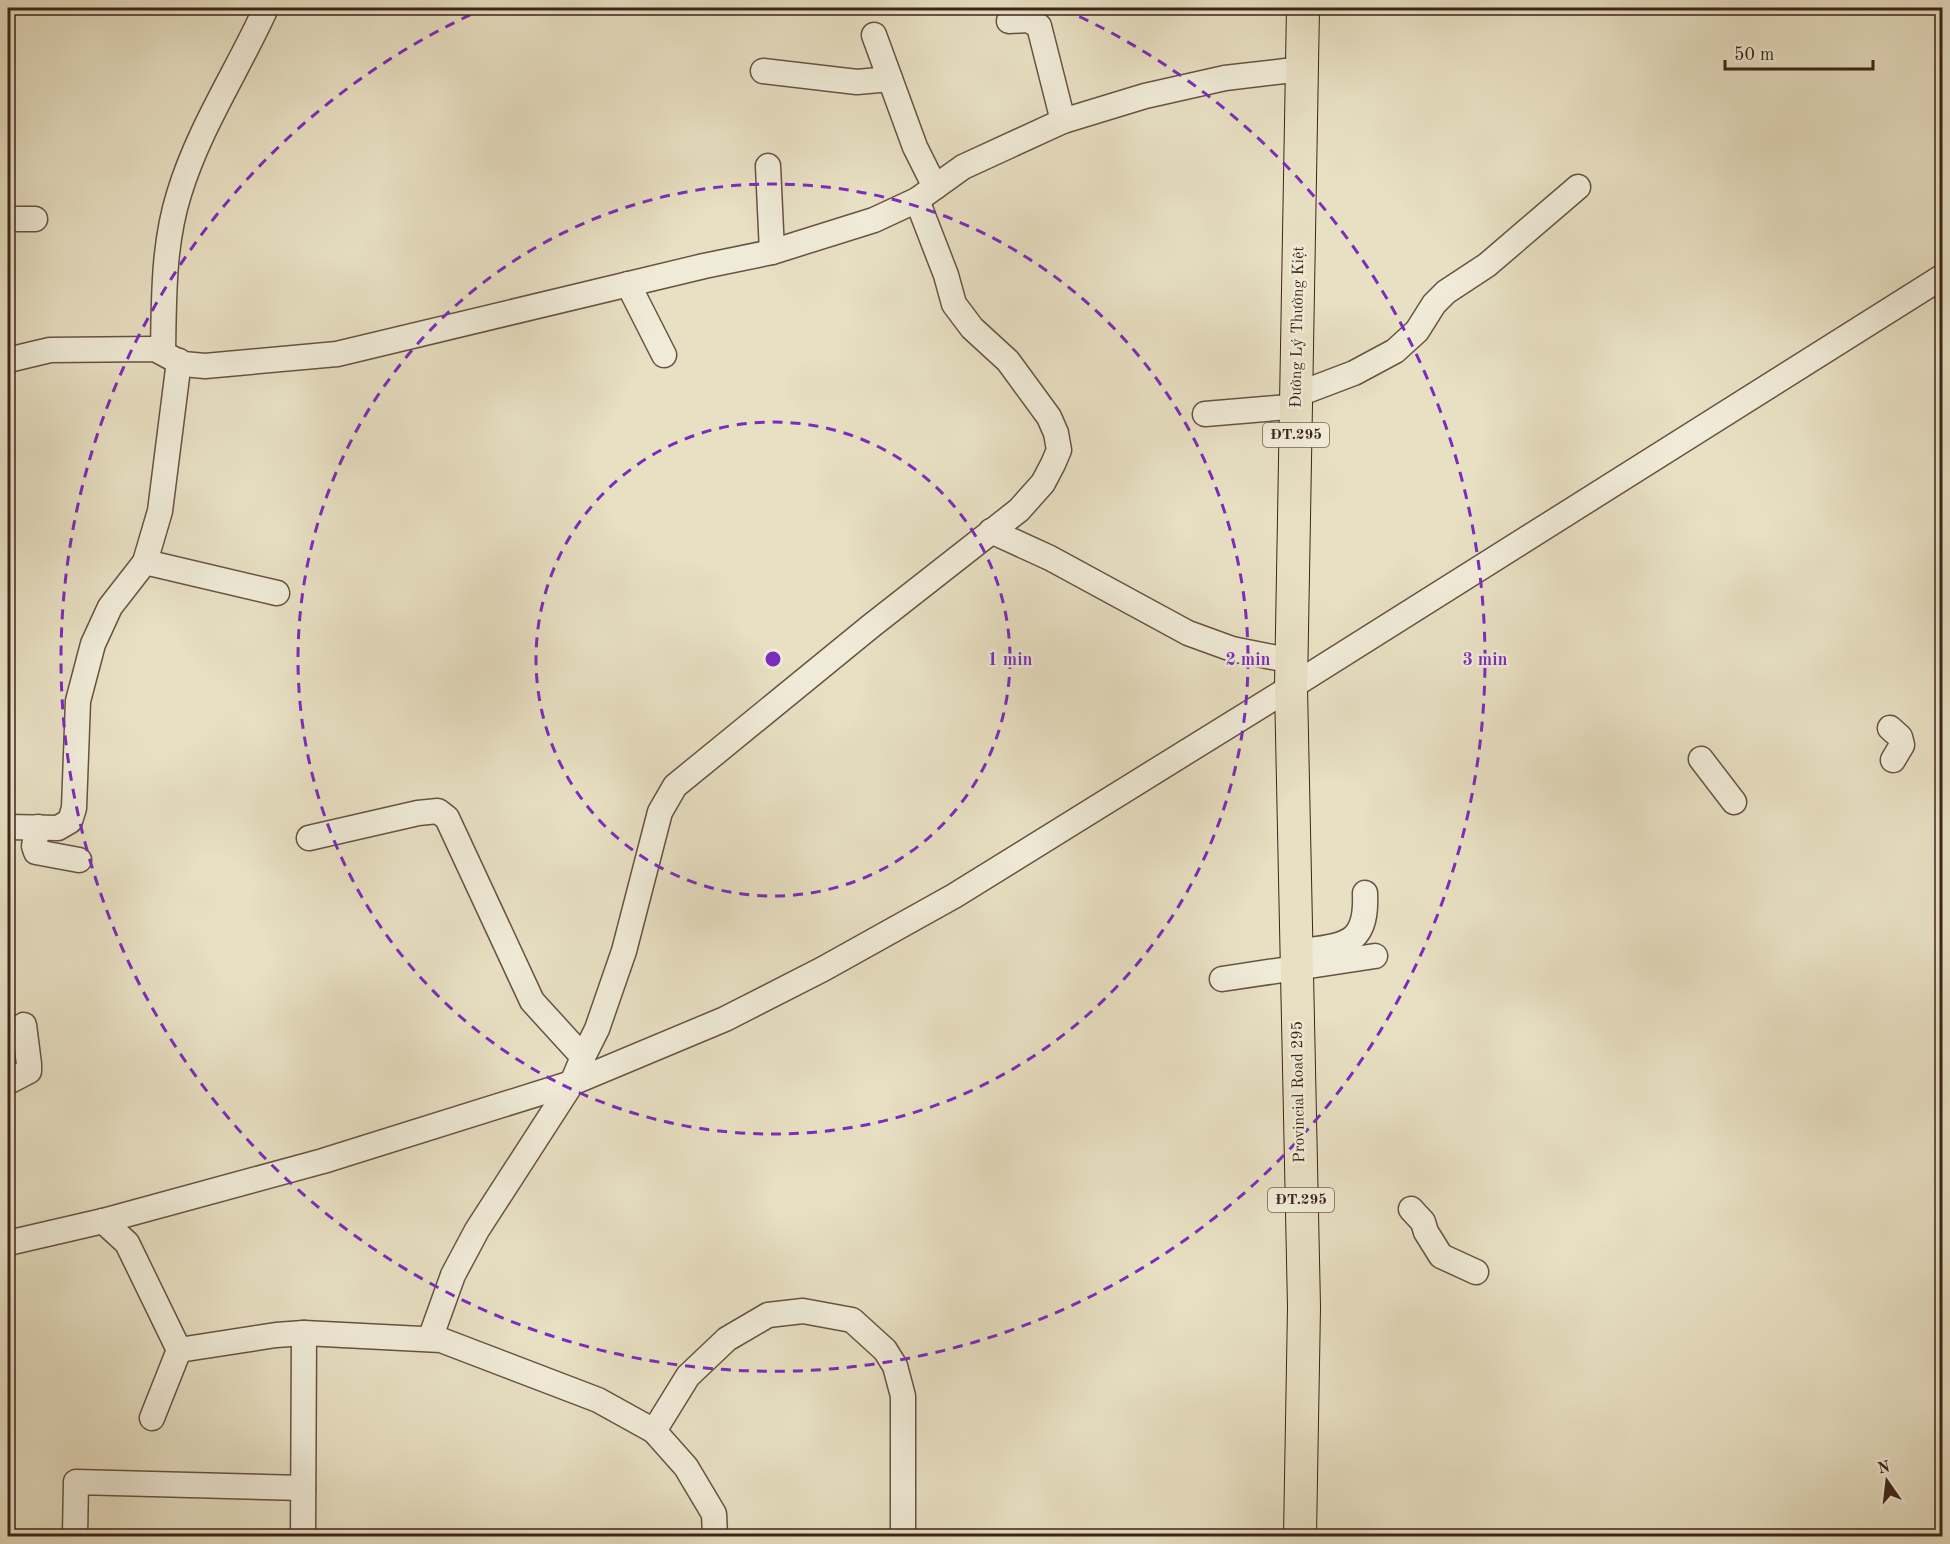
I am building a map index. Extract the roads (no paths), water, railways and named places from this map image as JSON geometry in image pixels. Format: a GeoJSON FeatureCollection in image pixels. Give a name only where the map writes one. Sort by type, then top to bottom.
{"type":"FeatureCollection","features":[{"type":"Feature","properties":{"kind":"main road","name":"Đường Lý Thường Kiệt"},"geometry":{"type":"LineString","coordinates":[[1294,863],[1292,674],[1303,8]]}},
{"type":"Feature","properties":{"kind":"main road","name":"Provincial Road 295"},"geometry":{"type":"LineString","coordinates":[[1294,863],[1304,1307],[1300,1536]]}},
{"type":"Feature","properties":{"kind":"street"},"geometry":{"type":"LineString","coordinates":[[8,827],[58,828],[70,821],[74,808],[78,701],[93,644],[110,607],[145,562],[160,511],[171,357],[164,279],[168,241],[179,195],[195,150],[266,8]]}},
{"type":"Feature","properties":{"kind":"street"},"geometry":{"type":"LineString","coordinates":[[1009,21],[1028,20],[1039,26],[1063,121]]}},
{"type":"Feature","properties":{"kind":"street"},"geometry":{"type":"LineString","coordinates":[[430,1339],[453,1275],[477,1230],[572,1083],[597,1029],[624,951],[660,812],[675,786],[1018,510],[1043,483],[1059,450],[1049,417],[1008,361],[972,327],[954,304],[915,147],[874,35]]}},
{"type":"Feature","properties":{"kind":"street"},"geometry":{"type":"LineString","coordinates":[[8,360],[50,350],[155,349],[183,364],[205,366],[337,354],[772,252],[874,220],[926,194],[963,167],[1063,121],[1145,96],[1225,78],[1302,69]]}},
{"type":"Feature","properties":{"kind":"street"},"geometry":{"type":"LineString","coordinates":[[763,71],[857,82],[890,79]]}},
{"type":"Feature","properties":{"kind":"street"},"geometry":{"type":"LineString","coordinates":[[768,166],[772,252]]}},
{"type":"Feature","properties":{"kind":"street"},"geometry":{"type":"LineString","coordinates":[[1205,414],[1288,407],[1296,398],[1354,373],[1395,351],[1417,331],[1434,304],[1446,292],[1487,265],[1578,187]]}},
{"type":"Feature","properties":{"kind":"street"},"geometry":{"type":"LineString","coordinates":[[8,219],[35,219]]}},
{"type":"Feature","properties":{"kind":"street"},"geometry":{"type":"LineString","coordinates":[[8,1243],[103,1221],[323,1161],[572,1083],[725,1019],[823,969],[954,896],[1292,674],[1942,277]]}},
{"type":"Feature","properties":{"kind":"street"},"geometry":{"type":"LineString","coordinates":[[628,284],[664,355]]}},
{"type":"Feature","properties":{"kind":"street"},"geometry":{"type":"LineString","coordinates":[[991,531],[1050,558],[1188,633],[1292,674]]}},
{"type":"Feature","properties":{"kind":"street"},"geometry":{"type":"LineString","coordinates":[[145,562],[277,592]]}},
{"type":"Feature","properties":{"kind":"street"},"geometry":{"type":"LineString","coordinates":[[1890,728],[1900,737],[1902,745],[1893,760]]}},
{"type":"Feature","properties":{"kind":"street"},"geometry":{"type":"LineString","coordinates":[[1701,759],[1734,802]]}},
{"type":"Feature","properties":{"kind":"street"},"geometry":{"type":"LineString","coordinates":[[309,838],[418,813],[438,811],[447,818],[532,1001],[583,1057]]}},
{"type":"Feature","properties":{"kind":"street"},"geometry":{"type":"LineString","coordinates":[[38,827],[34,846],[36,852],[79,860]]}},
{"type":"Feature","properties":{"kind":"street"},"geometry":{"type":"LineString","coordinates":[[1222,979],[1297,960],[1357,936],[1366,911],[1365,893]]}},
{"type":"Feature","properties":{"kind":"street"},"geometry":{"type":"LineString","coordinates":[[1297,960],[1375,956]]}},
{"type":"Feature","properties":{"kind":"street"},"geometry":{"type":"LineString","coordinates":[[8,1082],[28,1071],[24,1025]]}},
{"type":"Feature","properties":{"kind":"street"},"geometry":{"type":"LineString","coordinates":[[1411,1209],[1423,1222],[1426,1232],[1441,1256],[1476,1272]]}},
{"type":"Feature","properties":{"kind":"street"},"geometry":{"type":"LineString","coordinates":[[103,1221],[127,1243],[179,1350],[152,1418]]}},
{"type":"Feature","properties":{"kind":"street"},"geometry":{"type":"LineString","coordinates":[[654,1431],[688,1376],[727,1339],[768,1315],[803,1311],[852,1320],[885,1350],[895,1366],[903,1396],[903,1536]]}},
{"type":"Feature","properties":{"kind":"street"},"geometry":{"type":"LineString","coordinates":[[179,1350],[304,1333],[441,1340],[598,1400],[654,1431],[686,1467],[714,1514],[715,1536]]}},
{"type":"Feature","properties":{"kind":"street"},"geometry":{"type":"LineString","coordinates":[[303,1536],[304,1333]]}},
{"type":"Feature","properties":{"kind":"street"},"geometry":{"type":"LineString","coordinates":[[75,1536],[76,1482],[303,1488]]}}]}
